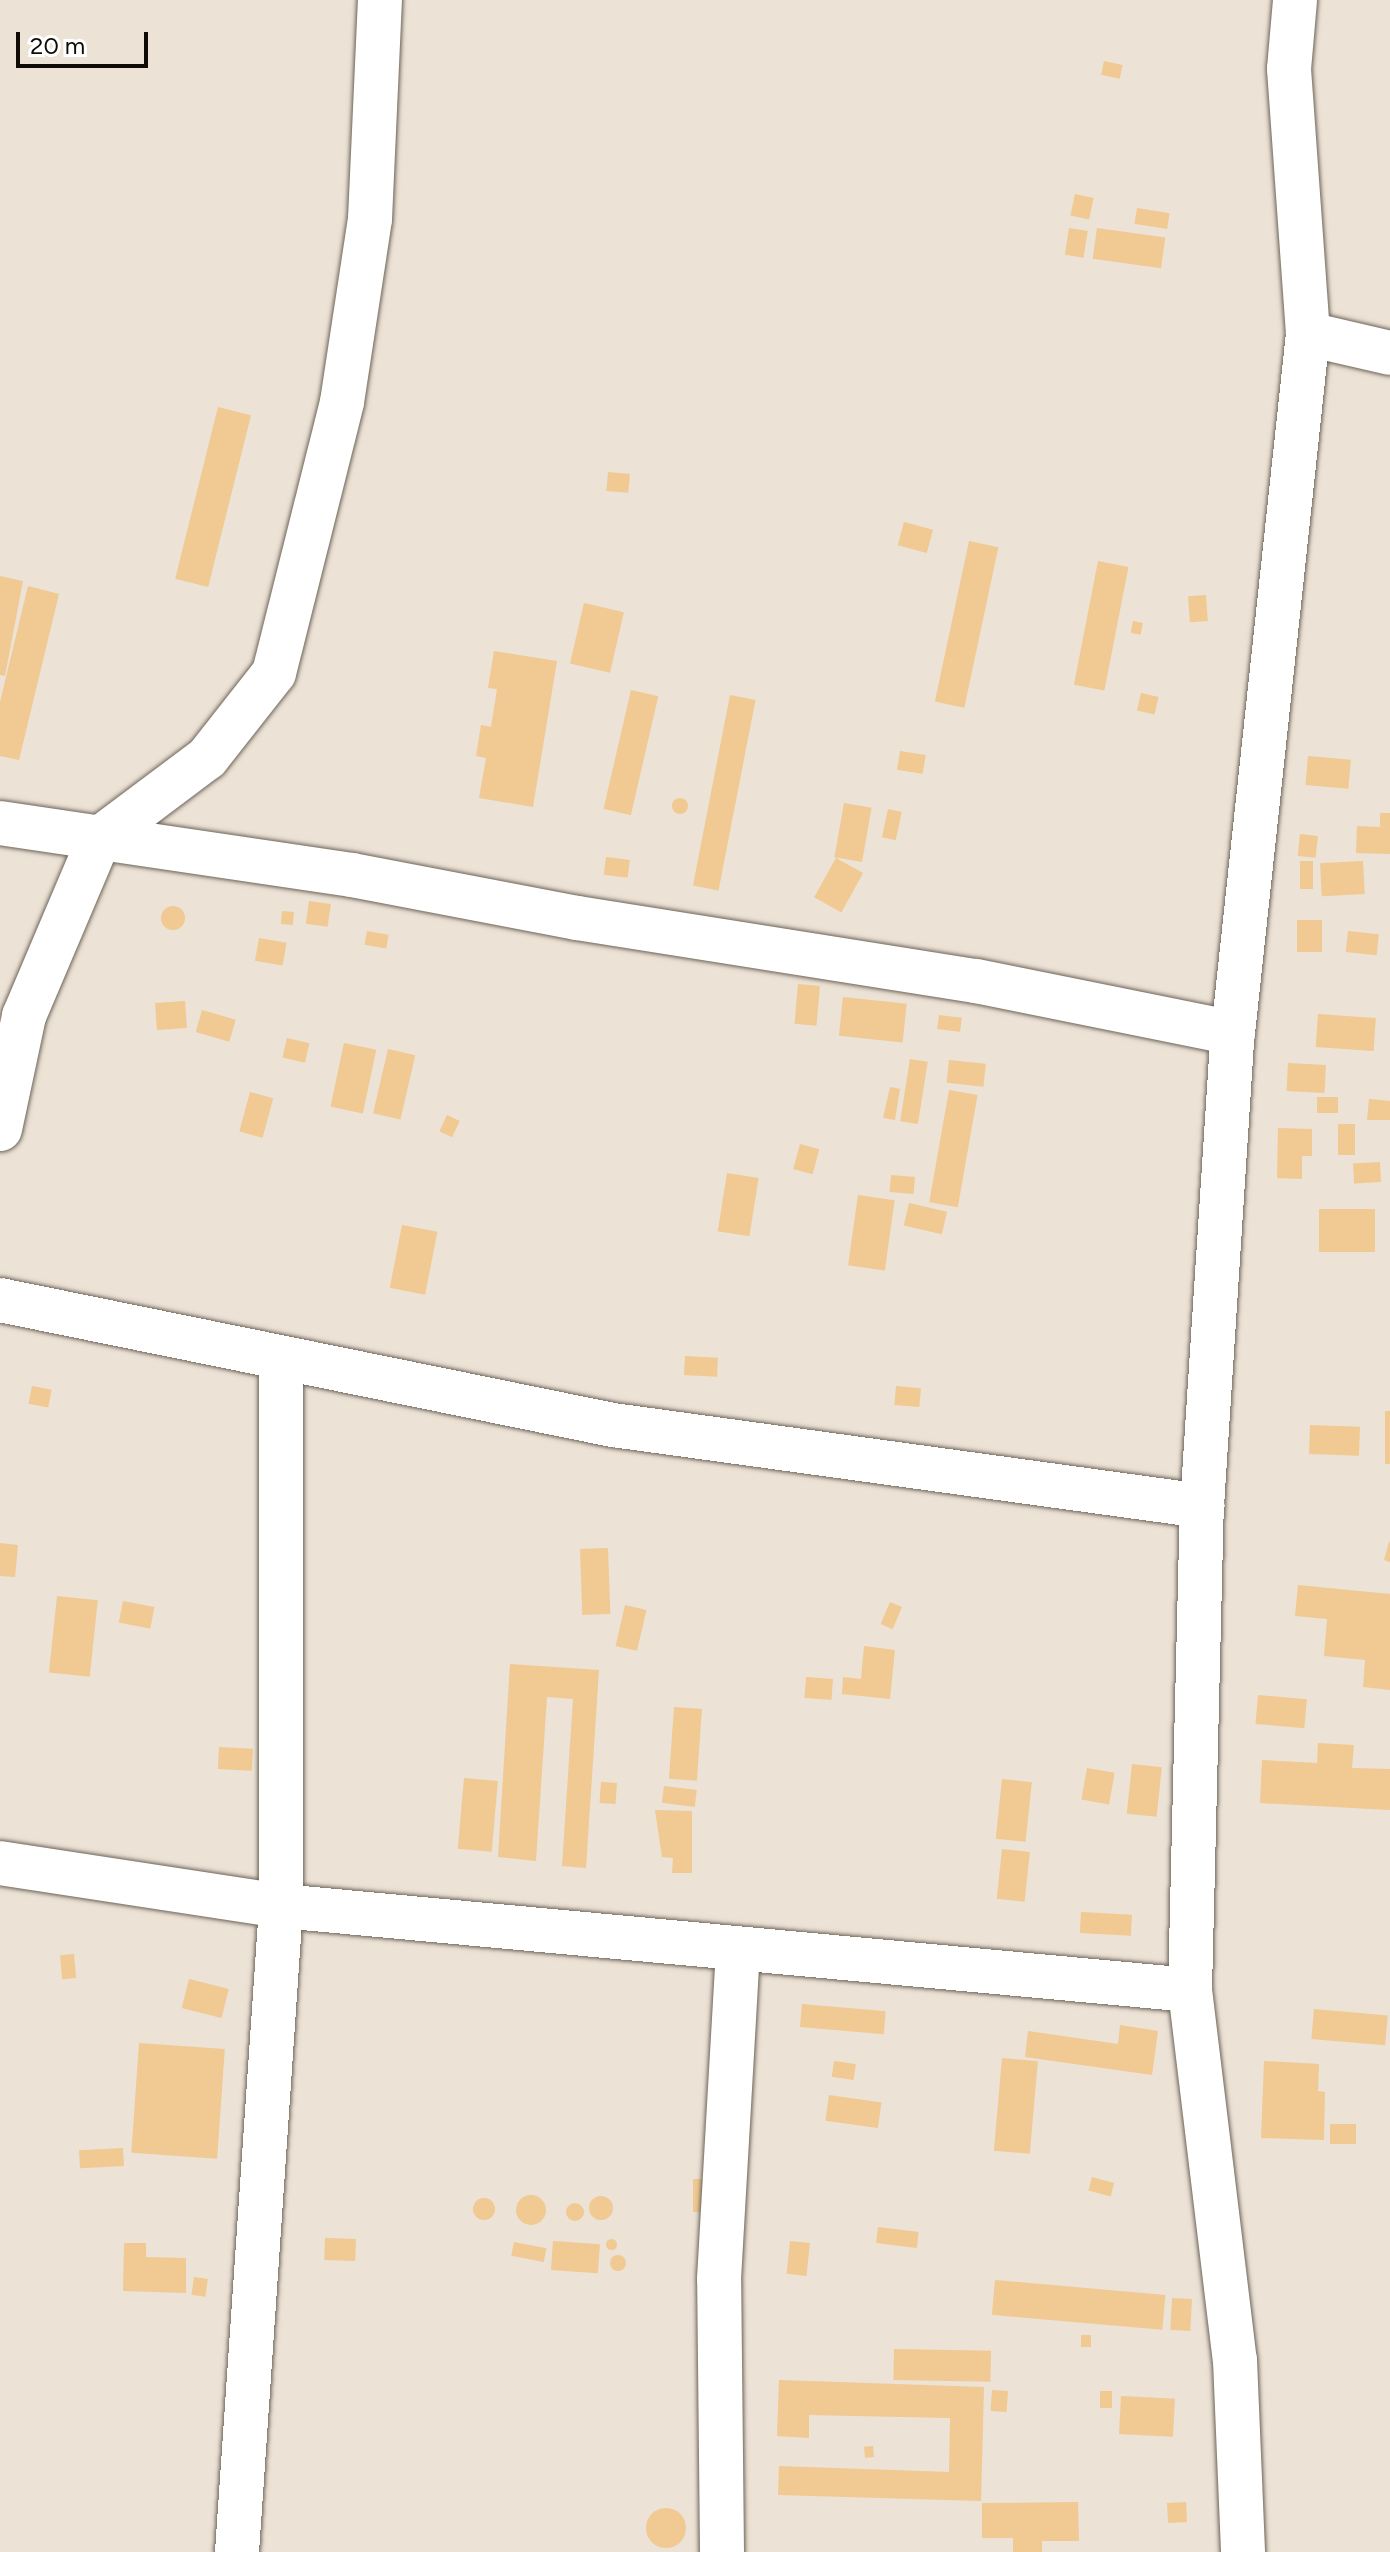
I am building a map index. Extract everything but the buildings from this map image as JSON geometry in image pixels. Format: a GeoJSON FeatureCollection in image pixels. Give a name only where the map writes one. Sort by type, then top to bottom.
{"type":"FeatureCollection","features":[{"type":"Feature","properties":{"kind":"street"},"geometry":{"type":"LineString","coordinates":[[0,1129],[24,1016],[99,839],[207,758],[274,673],[347,372],[370,219],[380,0]]}},
{"type":"Feature","properties":{"kind":"street"},"geometry":{"type":"LineString","coordinates":[[1243,2552],[1235,2360],[1190,1990],[1202,1506],[1233,1033],[1308,334],[1289,69],[1295,0]]}},
{"type":"Feature","properties":{"kind":"street"},"geometry":{"type":"LineString","coordinates":[[1308,334],[1390,353]]}},
{"type":"Feature","properties":{"kind":"street"},"geometry":{"type":"LineString","coordinates":[[0,823],[352,875],[577,918],[976,981],[1233,1033]]}},
{"type":"Feature","properties":{"kind":"street"},"geometry":{"type":"LineString","coordinates":[[0,1300],[613,1425],[1202,1506]]}},
{"type":"Feature","properties":{"kind":"street"},"geometry":{"type":"LineString","coordinates":[[237,2552],[281,1906],[281,1359]]}},
{"type":"Feature","properties":{"kind":"street"},"geometry":{"type":"LineString","coordinates":[[0,1863],[281,1906],[1190,1990]]}},
{"type":"Feature","properties":{"kind":"street"},"geometry":{"type":"LineString","coordinates":[[722,2552],[719,2279],[738,1950]]}}]}
